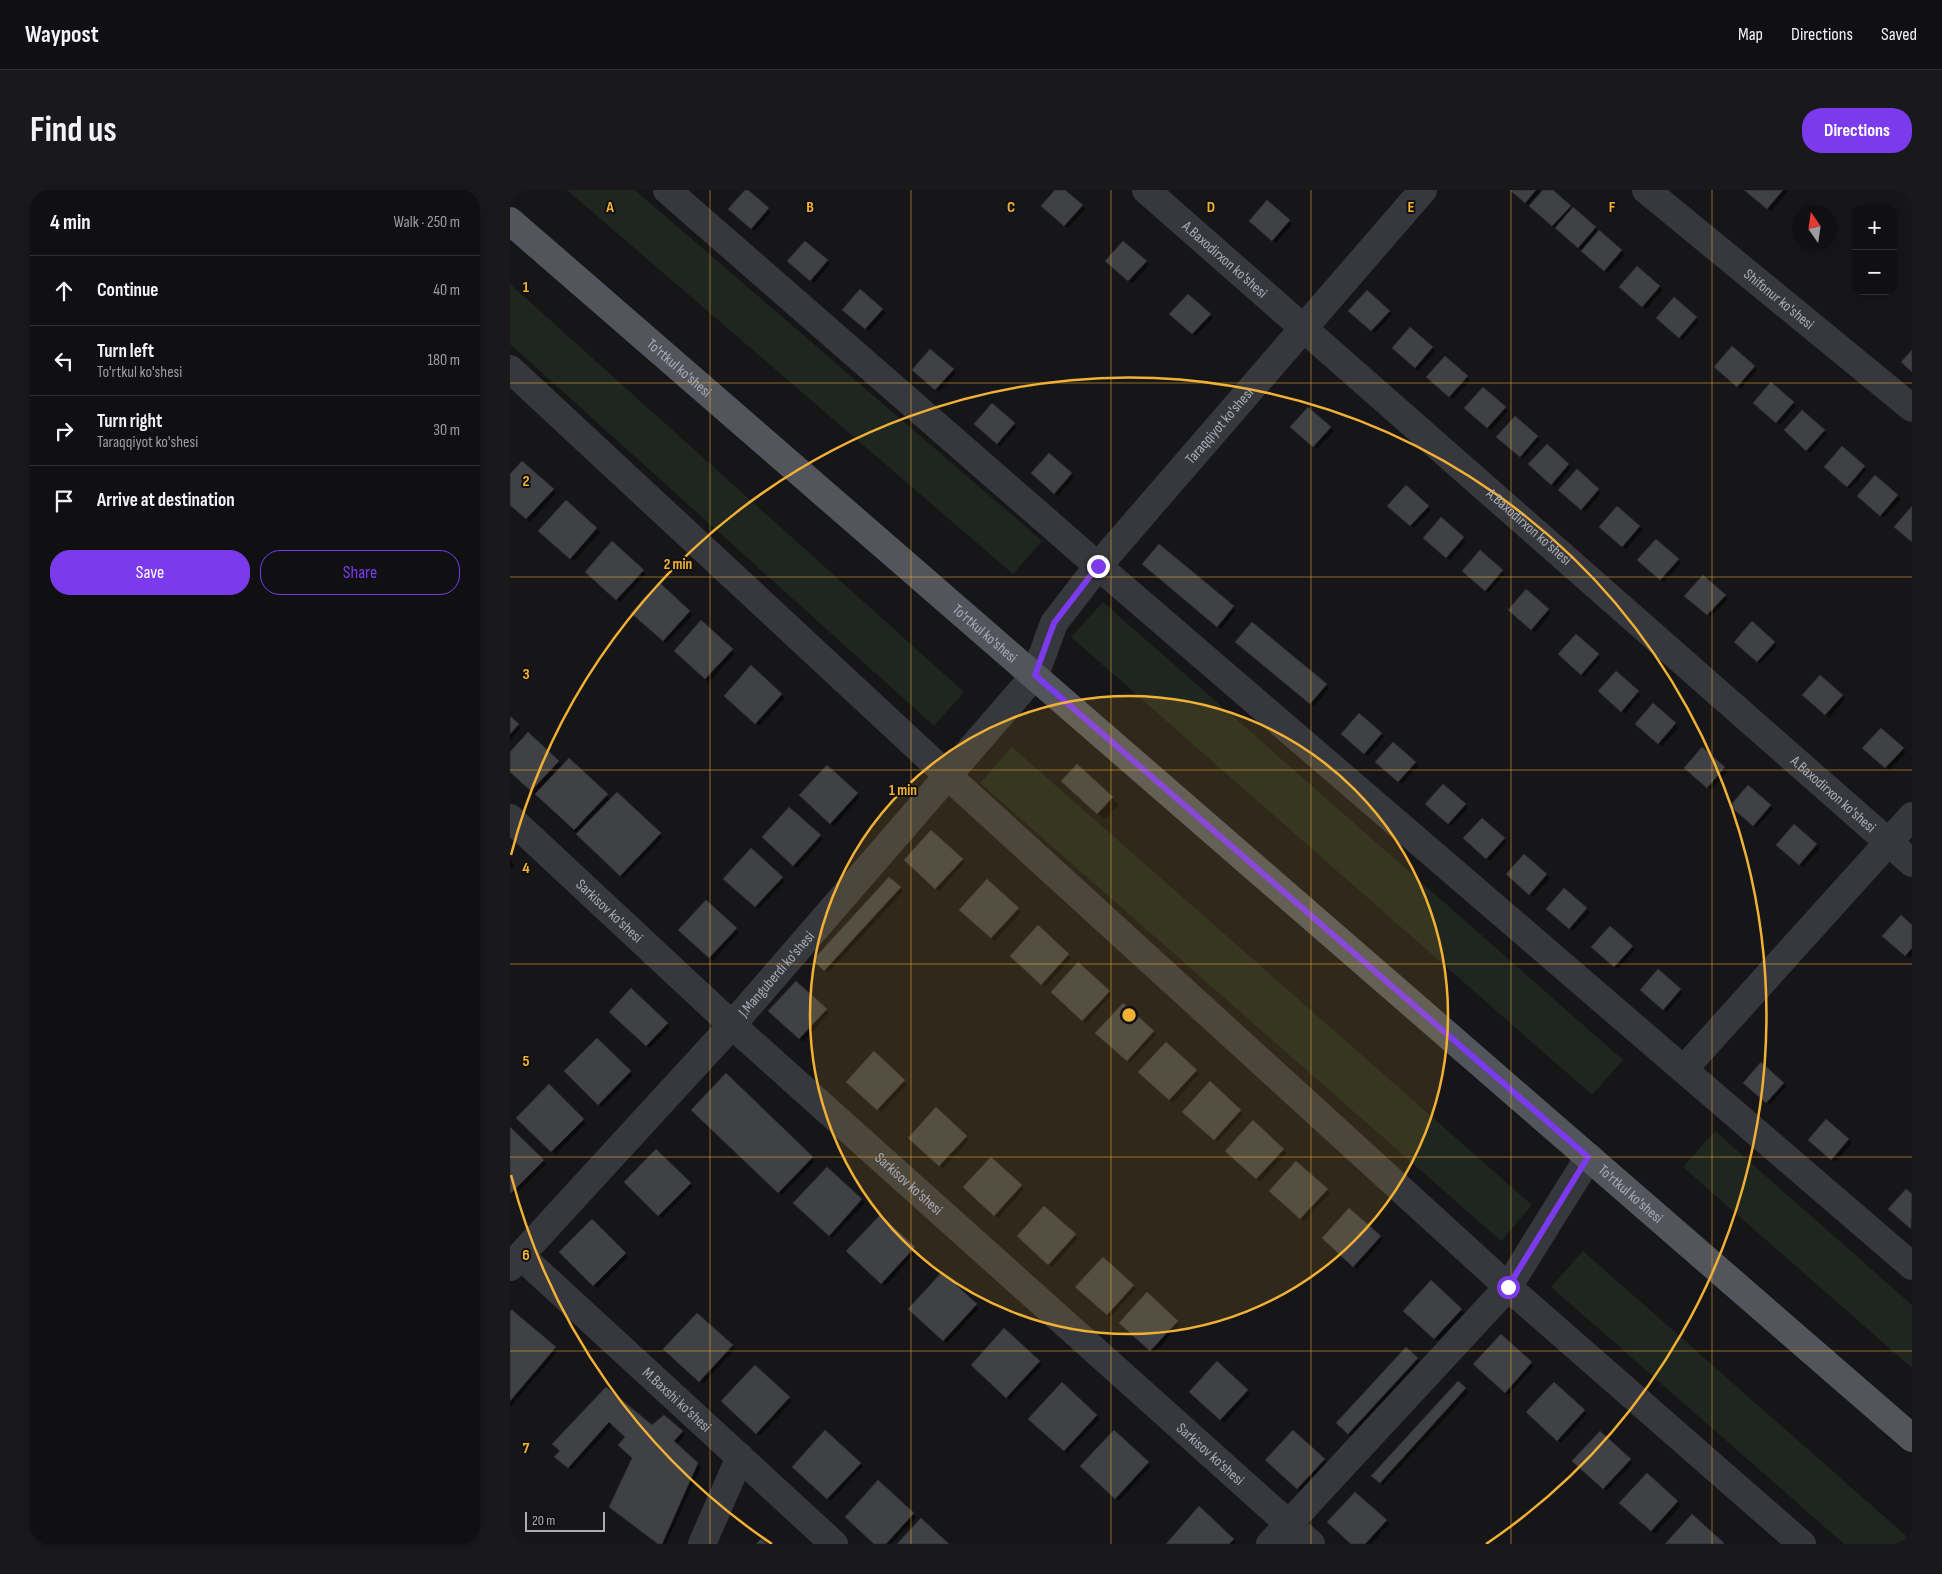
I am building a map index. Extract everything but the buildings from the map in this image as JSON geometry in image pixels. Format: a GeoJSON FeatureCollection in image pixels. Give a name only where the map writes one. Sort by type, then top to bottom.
{"type":"FeatureCollection","features":[{"type":"Feature","properties":{"kind":"main road","name":"To'rtkul ko'shesi"},"geometry":{"type":"LineString","coordinates":[[510,221],[1912,1438]]}},
{"type":"Feature","properties":{"kind":"street"},"geometry":{"type":"LineString","coordinates":[[667,190],[1098,566],[1912,1266]]}},
{"type":"Feature","properties":{"kind":"street","name":"A.Baxodirxon ko'shesi"},"geometry":{"type":"LineString","coordinates":[[1146,190],[1912,863]]}},
{"type":"Feature","properties":{"kind":"street","name":"Taraqqiyot ko'shesi"},"geometry":{"type":"LineString","coordinates":[[1035,675],[1054,623],[1098,566],[1423,190]]}},
{"type":"Feature","properties":{"kind":"street","name":"Shifonur ko'shesi"},"geometry":{"type":"LineString","coordinates":[[1646,190],[1912,408]]}},
{"type":"Feature","properties":{"kind":"street"},"geometry":{"type":"LineString","coordinates":[[510,369],[947,775],[1508,1287],[1802,1544]]}},
{"type":"Feature","properties":{"kind":"street","name":"J.Manguberdi ko'shesi"},"geometry":{"type":"LineString","coordinates":[[516,1262],[732,1025],[1035,675]]}},
{"type":"Feature","properties":{"kind":"street"},"geometry":{"type":"LineString","coordinates":[[1684,1069],[1912,816]]}},
{"type":"Feature","properties":{"kind":"street","name":"Sarkisov ko'shesi"},"geometry":{"type":"LineString","coordinates":[[510,818],[732,1025],[1311,1544]]}},
{"type":"Feature","properties":{"kind":"street"},"geometry":{"type":"LineString","coordinates":[[1270,1544],[1508,1287],[1588,1157]]}},
{"type":"Feature","properties":{"kind":"street","name":"M.Baxshi ko'shesi"},"geometry":{"type":"LineString","coordinates":[[516,1262],[740,1457],[834,1544]]}},
{"type":"Feature","properties":{"kind":"street"},"geometry":{"type":"LineString","coordinates":[[702,1544],[740,1457]]}},
{"type":"Feature","properties":{"kind":"shaded area"},"geometry":{"type":"Polygon","coordinates":[[[567,190],[635,190],[1042,541],[1013,574],[567,190]]]}},
{"type":"Feature","properties":{"kind":"shaded area"},"geometry":{"type":"Polygon","coordinates":[[[510,284],[964,692],[934,726],[510,344],[510,284]]]}},
{"type":"Feature","properties":{"kind":"shaded area"},"geometry":{"type":"Polygon","coordinates":[[[1103,602],[1623,1060],[1592,1095],[1071,637],[1103,602]]]}},
{"type":"Feature","properties":{"kind":"shaded area"},"geometry":{"type":"Polygon","coordinates":[[[1012,747],[1532,1205],[1501,1241],[980,783],[1012,747]]]}},
{"type":"Feature","properties":{"kind":"shaded area"},"geometry":{"type":"Polygon","coordinates":[[[1715,1131],[1912,1305],[1912,1368],[1683,1167],[1715,1131]]]}},
{"type":"Feature","properties":{"kind":"shaded area"},"geometry":{"type":"Polygon","coordinates":[[[1583,1251],[1912,1541],[1912,1544],[1844,1544],[1551,1287],[1583,1251]]]}},
{"type":"Feature","properties":{"kind":"route"},"geometry":{"type":"LineString","coordinates":[[1098,566],[1054,623],[1035,675],[1588,1157],[1508,1287]]}}]}
